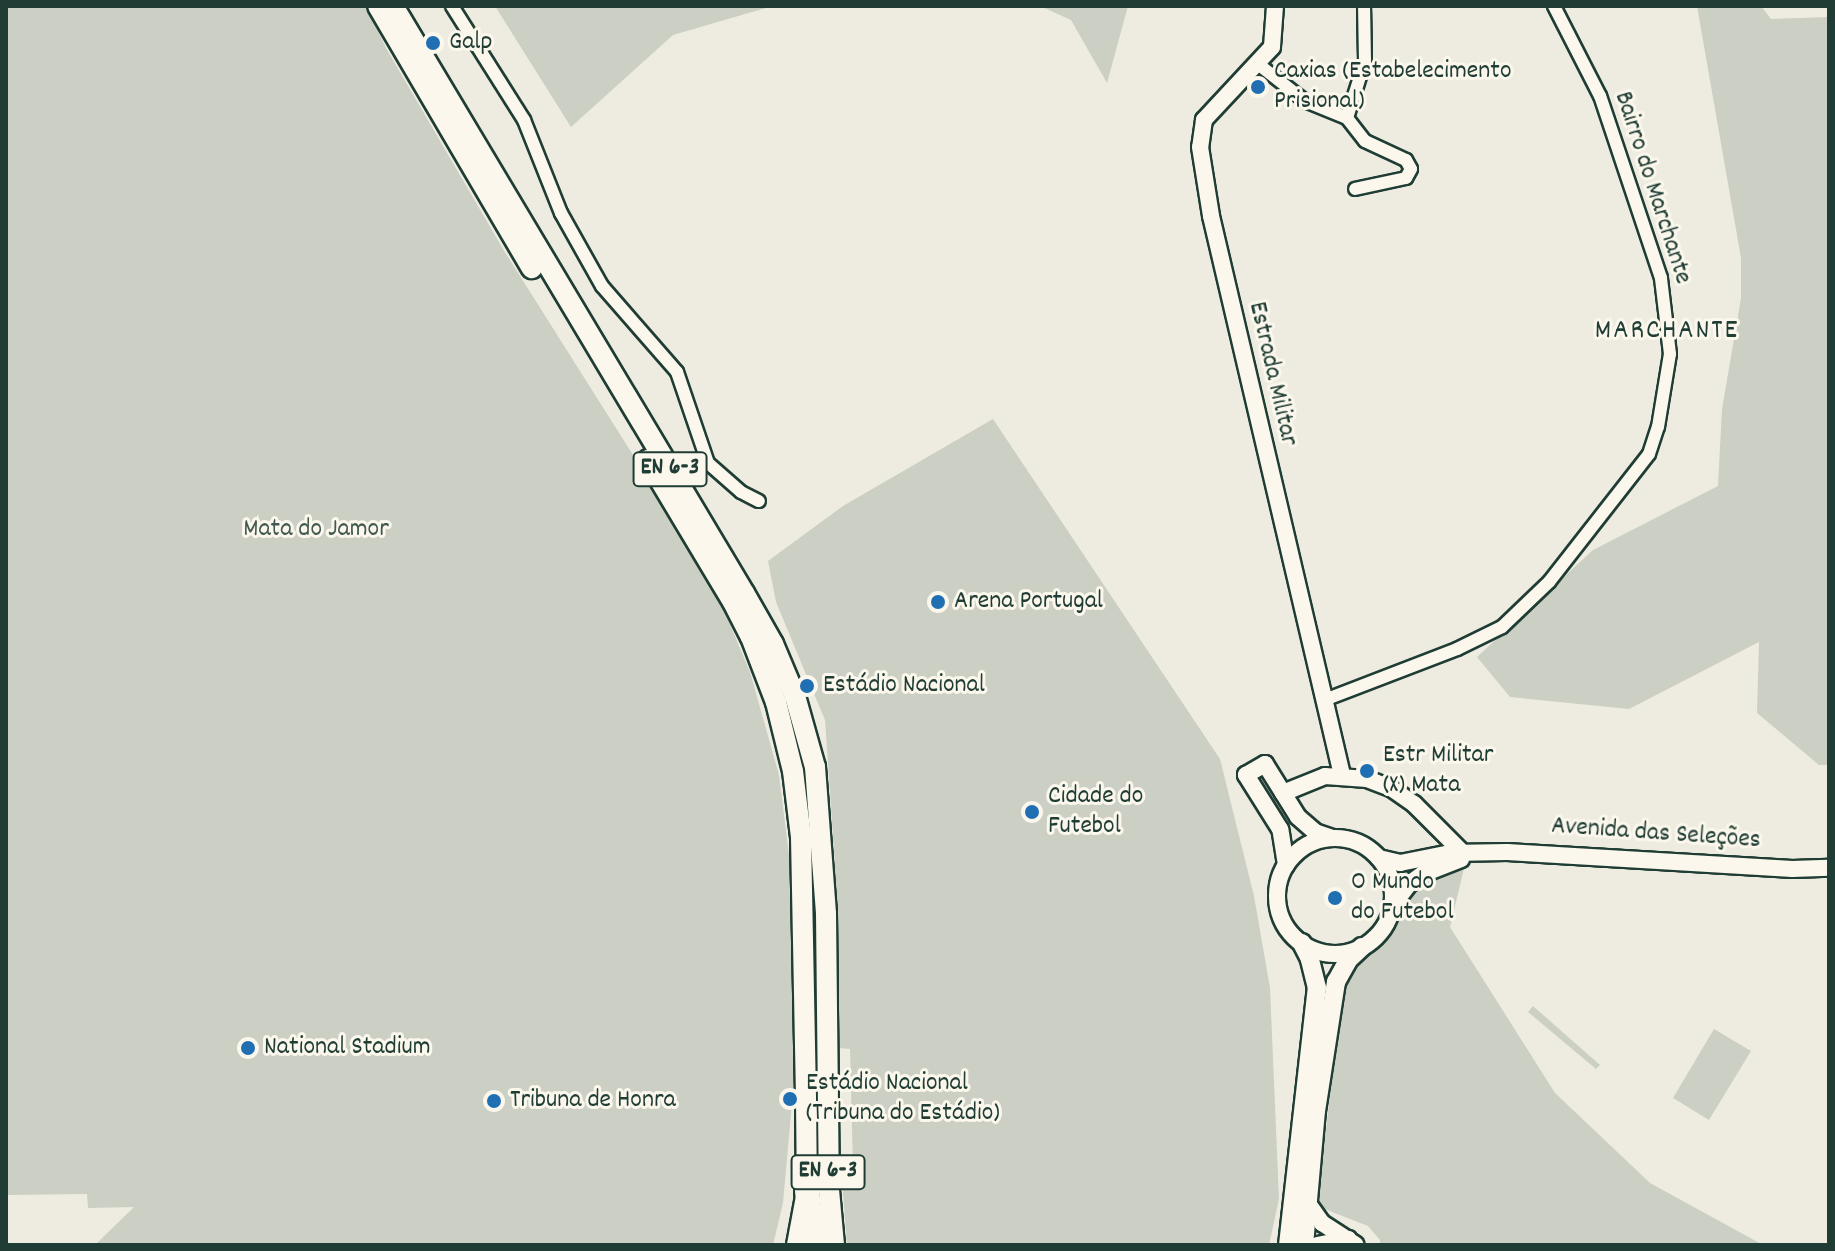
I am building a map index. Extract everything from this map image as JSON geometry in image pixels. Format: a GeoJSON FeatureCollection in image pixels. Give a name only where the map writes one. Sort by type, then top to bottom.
{"type":"FeatureCollection","features":[{"type":"Feature","properties":{"kind":"highway"},"geometry":{"type":"LineString","coordinates":[[807,1191],[814,1245]]}},
{"type":"Feature","properties":{"kind":"main road","name":"EN 6-3"},"geometry":{"type":"LineString","coordinates":[[378,6],[422,86],[733,602],[776,702],[793,771],[801,837],[807,1191]]}},
{"type":"Feature","properties":{"kind":"main road","name":"EN 6-3"},"geometry":{"type":"LineString","coordinates":[[393,6],[744,593],[773,644],[795,696],[815,767],[826,914],[829,1190],[834,1245]]}},
{"type":"Feature","properties":{"kind":"main road"},"geometry":{"type":"LineString","coordinates":[[1288,1245],[1317,988],[1310,959],[1302,943]]}},
{"type":"Feature","properties":{"kind":"main road"},"geometry":{"type":"LineString","coordinates":[[1304,1245],[1310,1206],[1316,1111],[1336,982],[1348,960],[1362,947]]}},
{"type":"Feature","properties":{"kind":"main road"},"geometry":{"type":"LineString","coordinates":[[797,1245],[807,1191]]}},
{"type":"Feature","properties":{"kind":"street"},"geometry":{"type":"LineString","coordinates":[[452,6],[524,120],[561,213],[602,286],[677,372],[708,463],[741,492],[759,501]]}},
{"type":"Feature","properties":{"kind":"street","name":"Estrada Militar"},"geometry":{"type":"LineString","coordinates":[[1275,6],[1272,47],[1204,120],[1200,147],[1215,231],[1298,591],[1327,699],[1342,775]]}},
{"type":"Feature","properties":{"kind":"street"},"geometry":{"type":"LineString","coordinates":[[1347,118],[1365,61],[1364,6]]}},
{"type":"Feature","properties":{"kind":"street","name":"Bairro do Marchante"},"geometry":{"type":"LineString","coordinates":[[1327,699],[1457,649],[1502,627],[1549,582],[1649,454],[1658,427],[1670,354],[1669,316],[1661,278],[1600,96],[1554,6]]}},
{"type":"Feature","properties":{"kind":"street"},"geometry":{"type":"LineString","coordinates":[[1258,64],[1305,101],[1347,118],[1365,141],[1406,160],[1411,169],[1406,178],[1355,189]]}},
{"type":"Feature","properties":{"kind":"street"},"geometry":{"type":"LineString","coordinates":[[1286,865],[1280,829],[1246,775],[1265,764],[1306,825],[1332,838],[1353,841],[1379,858],[1389,875],[1392,906],[1379,933],[1362,947],[1331,953],[1302,943],[1287,928],[1278,907],[1278,886],[1286,865],[1301,849],[1332,838]]}},
{"type":"Feature","properties":{"kind":"street"},"geometry":{"type":"LineString","coordinates":[[1283,793],[1313,778],[1342,775],[1391,788],[1471,852]]}},
{"type":"Feature","properties":{"kind":"street"},"geometry":{"type":"LineString","coordinates":[[1424,858],[1435,842],[1431,821]]}},
{"type":"Feature","properties":{"kind":"street","name":"Avenida das Seleções"},"geometry":{"type":"LineString","coordinates":[[1392,906],[1409,884],[1423,874],[1471,852]]}},
{"type":"Feature","properties":{"kind":"street","name":"Avenida das Seleções"},"geometry":{"type":"LineString","coordinates":[[1379,858],[1400,863],[1471,852],[1829,868]]}},
{"type":"Feature","properties":{"kind":"street"},"geometry":{"type":"LineString","coordinates":[[1310,1206],[1322,1223],[1352,1242]]}},
{"type":"Feature","properties":{"kind":"street"},"geometry":{"type":"LineString","coordinates":[[1317,1245],[1352,1242]]}},
{"type":"Feature","properties":{"kind":"green space","name":"Mata do Jamor"},"geometry":{"type":"Polygon","coordinates":[[[6,6],[366,6],[386,48],[503,249],[710,577],[750,672],[779,775],[789,855],[794,1080],[783,1203],[773,1245],[95,1245],[134,1207],[88,1208],[87,1194],[6,1195],[6,6]]]}},
{"type":"Feature","properties":{"kind":"green space"},"geometry":{"type":"Polygon","coordinates":[[[495,6],[773,6],[673,35],[571,127],[495,6]]]}},
{"type":"Feature","properties":{"kind":"green space"},"geometry":{"type":"Polygon","coordinates":[[[1040,6],[1128,6],[1107,83],[1071,20],[1040,6]]]}},
{"type":"Feature","properties":{"kind":"green space"},"geometry":{"type":"Polygon","coordinates":[[[1697,6],[1761,6],[1771,19],[1829,17],[1829,765],[1819,765],[1757,713],[1759,642],[1629,709],[1510,697],[1477,657],[1593,550],[1718,486],[1722,409],[1741,298],[1741,258],[1697,6]]]}},
{"type":"Feature","properties":{"kind":"green space","name":"Cidade do Futebol"},"geometry":{"type":"Polygon","coordinates":[[[993,419],[1220,759],[1254,896],[1270,988],[1279,1199],[1269,1245],[847,1245],[841,1167],[853,1167],[850,1049],[839,1048],[835,865],[825,720],[776,602],[768,561],[843,506],[993,419]]]}},
{"type":"Feature","properties":{"kind":"green space"},"geometry":{"type":"Polygon","coordinates":[[[1465,864],[1450,927],[1555,1093],[1650,1183],[1763,1245],[1380,1245],[1380,1240],[1368,1226],[1322,1208],[1317,1201],[1345,976],[1381,946],[1411,887],[1465,864]]]}},
{"type":"Feature","properties":{"kind":"green space"},"geometry":{"type":"Polygon","coordinates":[[[1533,1006],[1600,1065],[1596,1069],[1528,1012],[1533,1006]]]}},
{"type":"Feature","properties":{"kind":"green space"},"geometry":{"type":"Polygon","coordinates":[[[1714,1029],[1751,1051],[1709,1120],[1673,1098],[1714,1029]]]}},
{"type":"Feature","properties":{"kind":"place","name":"Galp"},"geometry":{"type":"Point","coordinates":[433,43]}},
{"type":"Feature","properties":{"kind":"place","name":"Caxias (Estabelecimento Prisional)"},"geometry":{"type":"Point","coordinates":[1258,87]}},
{"type":"Feature","properties":{"kind":"place","name":"Arena Portugal"},"geometry":{"type":"Point","coordinates":[938,602]}},
{"type":"Feature","properties":{"kind":"place","name":"Estádio Nacional"},"geometry":{"type":"Point","coordinates":[807,686]}},
{"type":"Feature","properties":{"kind":"place","name":"Estr Militar (X) Mata"},"geometry":{"type":"Point","coordinates":[1367,771]}},
{"type":"Feature","properties":{"kind":"place","name":"Cidade do Futebol"},"geometry":{"type":"Point","coordinates":[1032,812]}},
{"type":"Feature","properties":{"kind":"place","name":"O Mundo do Futebol"},"geometry":{"type":"Point","coordinates":[1335,898]}},
{"type":"Feature","properties":{"kind":"place","name":"National Stadium"},"geometry":{"type":"Point","coordinates":[248,1048]}},
{"type":"Feature","properties":{"kind":"place","name":"Estádio Nacional (Tribuna do Estádio)"},"geometry":{"type":"Point","coordinates":[790,1099]}},
{"type":"Feature","properties":{"kind":"place","name":"Tribuna de Honra"},"geometry":{"type":"Point","coordinates":[494,1101]}},
{"type":"Feature","properties":{"kind":"district","name":"MARCHANTE"},"geometry":{"type":"Point","coordinates":[1667,332]}}]}
